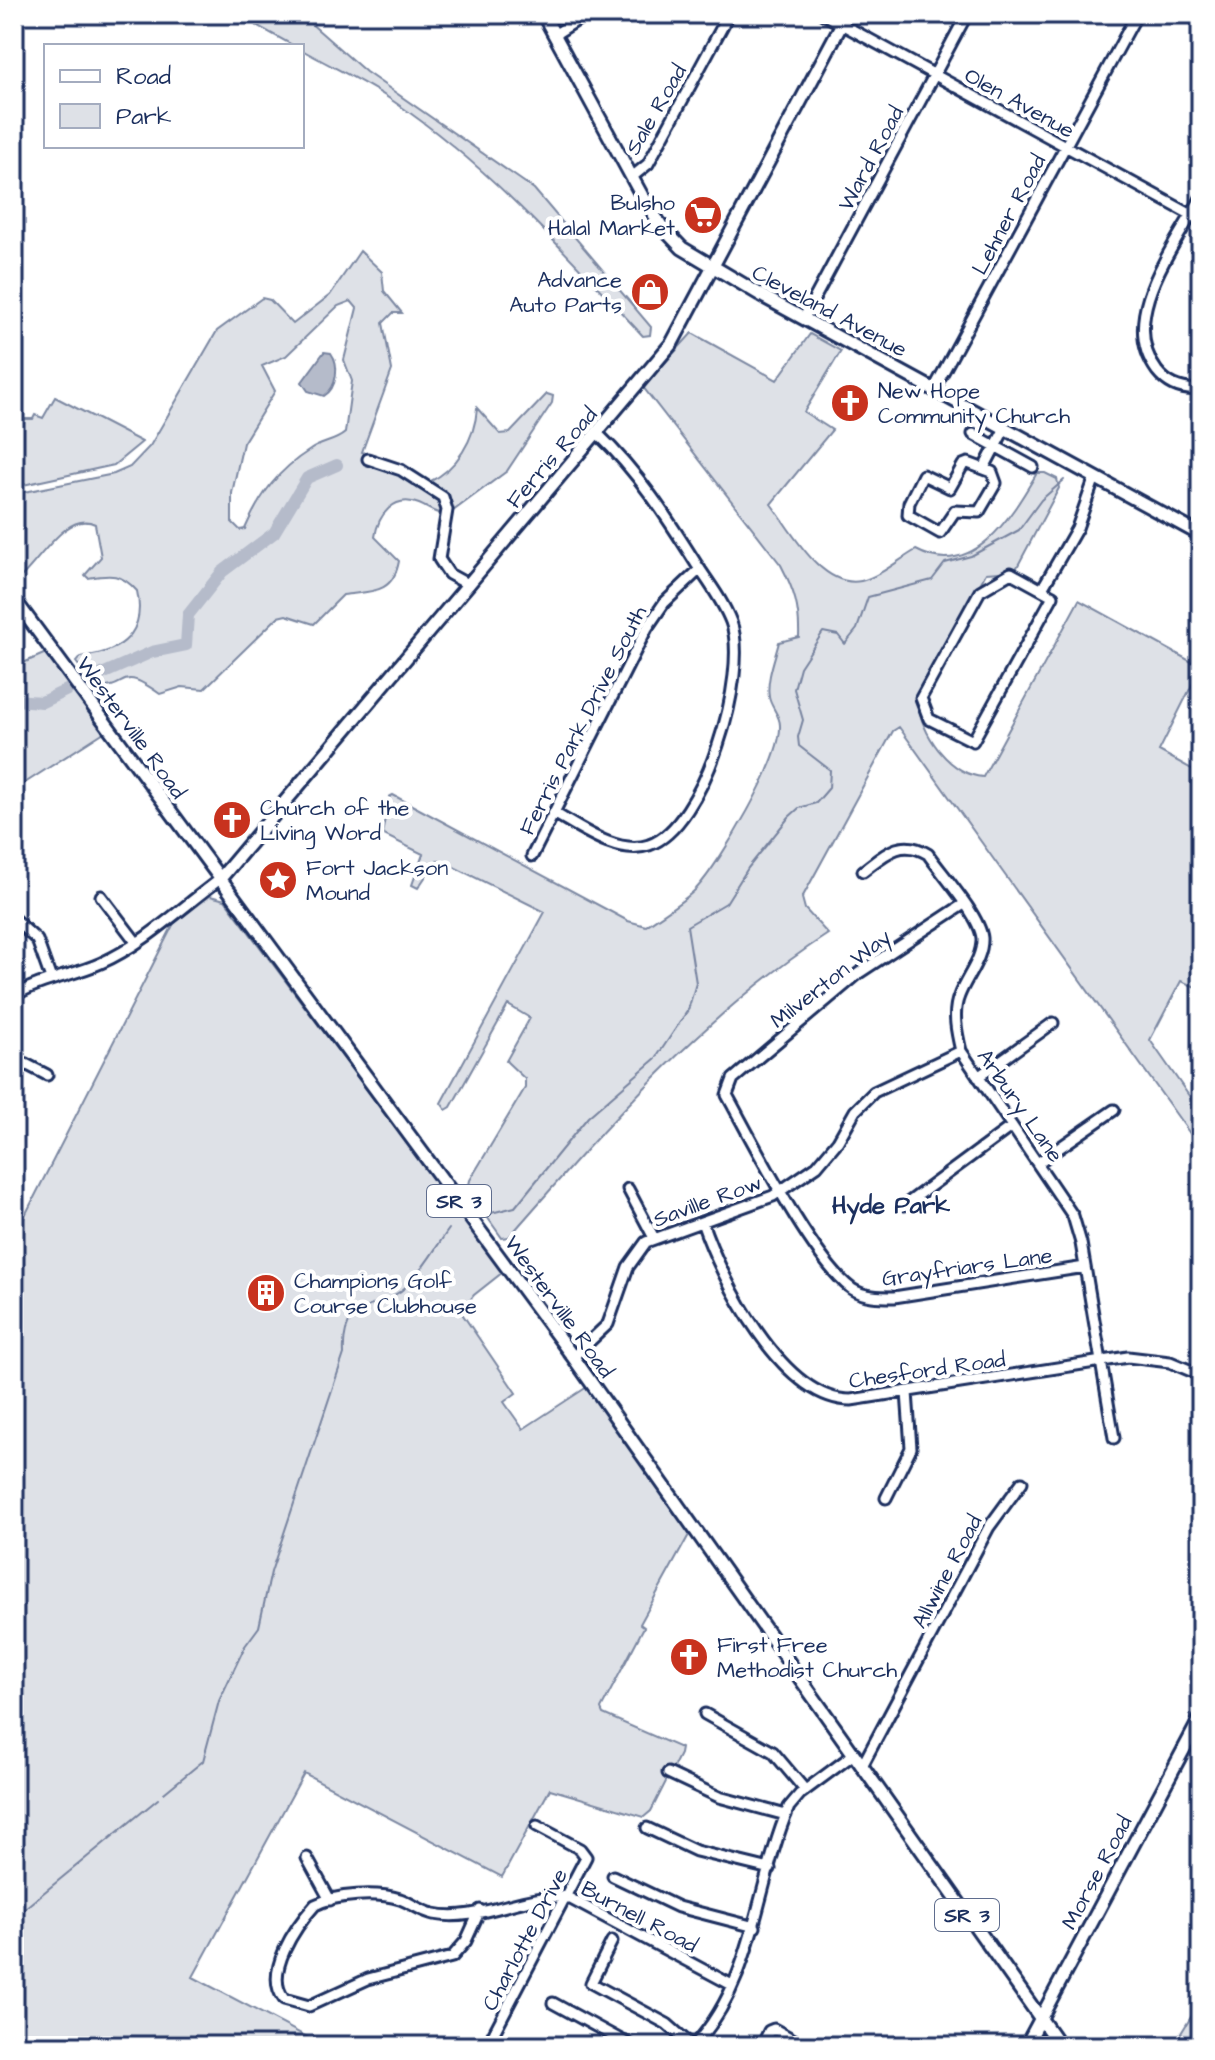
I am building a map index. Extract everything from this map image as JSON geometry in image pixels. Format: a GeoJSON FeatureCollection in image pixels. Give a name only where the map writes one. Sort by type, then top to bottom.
{"type":"FeatureCollection","features":[{"type":"Feature","properties":{"kind":"main road","name":"Cleveland Avenue"},"geometry":{"type":"LineString","coordinates":[[543,14],[632,177],[670,237],[712,268],[1201,535]]}},
{"type":"Feature","properties":{"kind":"main road","name":"Ferris Road"},"geometry":{"type":"LineString","coordinates":[[219,880],[672,343],[844,19]]}},
{"type":"Feature","properties":{"kind":"main road","name":"Westerville Road"},"geometry":{"type":"LineString","coordinates":[[14,599],[573,1357],[1060,2046]]}},
{"type":"Feature","properties":{"kind":"main road","name":"Morse Road"},"geometry":{"type":"LineString","coordinates":[[1026,2046],[1201,1717]]}},
{"type":"Feature","properties":{"kind":"street"},"geometry":{"type":"LineString","coordinates":[[554,35],[587,14]]}},
{"type":"Feature","properties":{"kind":"street","name":"Sale Road"},"geometry":{"type":"LineString","coordinates":[[632,177],[648,164],[729,14]]}},
{"type":"Feature","properties":{"kind":"street","name":"Olen Avenue"},"geometry":{"type":"LineString","coordinates":[[823,14],[844,19],[934,75],[1197,217]]}},
{"type":"Feature","properties":{"kind":"street","name":"Ward Road"},"geometry":{"type":"LineString","coordinates":[[804,318],[967,14]]}},
{"type":"Feature","properties":{"kind":"street","name":"Lehner Road"},"geometry":{"type":"LineString","coordinates":[[934,389],[1137,14]]}},
{"type":"Feature","properties":{"kind":"street"},"geometry":{"type":"LineString","coordinates":[[1201,198],[1197,217],[1152,288],[1145,307],[1144,335],[1153,365],[1162,377],[1175,386],[1201,389]]}},
{"type":"Feature","properties":{"kind":"street"},"geometry":{"type":"LineString","coordinates":[[984,468],[1005,428]]}},
{"type":"Feature","properties":{"kind":"street"},"geometry":{"type":"LineString","coordinates":[[554,813],[595,835],[633,848],[649,845],[678,824],[718,747],[732,702],[737,654],[731,624],[700,569],[633,470],[598,434]]}},
{"type":"Feature","properties":{"kind":"street"},"geometry":{"type":"LineString","coordinates":[[973,434],[1033,467]]}},
{"type":"Feature","properties":{"kind":"street"},"geometry":{"type":"LineString","coordinates":[[368,459],[402,471],[443,497],[447,510],[439,559],[449,574],[469,585]]}},
{"type":"Feature","properties":{"kind":"street"},"geometry":{"type":"LineString","coordinates":[[974,463],[984,468],[992,472],[996,483],[979,512],[955,511],[940,533],[908,515],[909,503],[923,475],[950,488],[963,465],[974,463]]}},
{"type":"Feature","properties":{"kind":"street"},"geometry":{"type":"LineString","coordinates":[[1042,589],[1088,506],[1095,477]]}},
{"type":"Feature","properties":{"kind":"street","name":"Ferris Park Drive South"},"geometry":{"type":"LineString","coordinates":[[532,856],[647,628],[664,603],[700,569]]}},
{"type":"Feature","properties":{"kind":"street"},"geometry":{"type":"LineString","coordinates":[[1011,573],[1042,589],[1053,596],[973,741],[925,714],[921,698],[980,591],[1011,573]]}},
{"type":"Feature","properties":{"kind":"street","name":"Arbury Lane"},"geometry":{"type":"LineString","coordinates":[[863,871],[894,848],[911,846],[928,854],[964,904],[982,937],[978,959],[958,998],[956,1029],[961,1051],[1073,1216],[1085,1267],[1114,1438]]}},
{"type":"Feature","properties":{"kind":"street"},"geometry":{"type":"LineString","coordinates":[[14,996],[51,979],[99,964],[136,942],[219,880]]}},
{"type":"Feature","properties":{"kind":"street"},"geometry":{"type":"LineString","coordinates":[[101,896],[136,942]]}},
{"type":"Feature","properties":{"kind":"street","name":"Milverton Way"},"geometry":{"type":"LineString","coordinates":[[727,1090],[733,1079],[859,973],[964,904]]}},
{"type":"Feature","properties":{"kind":"street"},"geometry":{"type":"LineString","coordinates":[[14,919],[37,940],[51,979]]}},
{"type":"Feature","properties":{"kind":"street"},"geometry":{"type":"LineString","coordinates":[[978,1077],[1053,1023]]}},
{"type":"Feature","properties":{"kind":"street","name":"Saville Row"},"geometry":{"type":"LineString","coordinates":[[573,1357],[602,1333],[628,1267],[639,1248],[654,1238],[762,1202],[782,1191],[817,1166],[838,1141],[855,1111],[874,1092],[961,1051]]}},
{"type":"Feature","properties":{"kind":"street"},"geometry":{"type":"LineString","coordinates":[[14,1058],[47,1075]]}},
{"type":"Feature","properties":{"kind":"street","name":"Grayfriars Lane"},"geometry":{"type":"LineString","coordinates":[[727,1090],[782,1191],[827,1264],[854,1290],[874,1297],[894,1297],[1085,1267]]}},
{"type":"Feature","properties":{"kind":"street"},"geometry":{"type":"LineString","coordinates":[[1039,1162],[1114,1110]]}},
{"type":"Feature","properties":{"kind":"street"},"geometry":{"type":"LineString","coordinates":[[905,1205],[1012,1126]]}},
{"type":"Feature","properties":{"kind":"street"},"geometry":{"type":"LineString","coordinates":[[628,1189],[654,1238]]}},
{"type":"Feature","properties":{"kind":"street","name":"Chesford Road"},"geometry":{"type":"LineString","coordinates":[[702,1222],[729,1287],[787,1369],[804,1385],[842,1400],[1100,1361],[1144,1358],[1180,1365],[1201,1375]]}},
{"type":"Feature","properties":{"kind":"street"},"geometry":{"type":"LineString","coordinates":[[886,1498],[911,1448],[907,1392]]}},
{"type":"Feature","properties":{"kind":"street","name":"Allwine Road"},"geometry":{"type":"LineString","coordinates":[[862,1766],[989,1527],[1022,1482]]}},
{"type":"Feature","properties":{"kind":"street"},"geometry":{"type":"LineString","coordinates":[[705,1714],[773,1752],[805,1790]]}},
{"type":"Feature","properties":{"kind":"street"},"geometry":{"type":"LineString","coordinates":[[612,1941],[591,1983],[667,2024],[693,2046],[745,1960],[786,1815],[805,1790],[854,1754]]}},
{"type":"Feature","properties":{"kind":"street"},"geometry":{"type":"LineString","coordinates":[[668,1773],[719,1797],[786,1815]]}},
{"type":"Feature","properties":{"kind":"street","name":"Charlotte Drive"},"geometry":{"type":"LineString","coordinates":[[487,2046],[586,1857],[580,1849],[537,1826]]}},
{"type":"Feature","properties":{"kind":"street"},"geometry":{"type":"LineString","coordinates":[[647,1828],[696,1851],[770,1869]]}},
{"type":"Feature","properties":{"kind":"street"},"geometry":{"type":"LineString","coordinates":[[307,1858],[330,1900],[315,1905],[284,1956],[276,1986],[284,1999],[309,2006],[368,1979],[441,1962],[460,1949],[480,1910]]}},
{"type":"Feature","properties":{"kind":"street"},"geometry":{"type":"LineString","coordinates":[[613,1876],[678,1907],[755,1927]]}},
{"type":"Feature","properties":{"kind":"street","name":"Burnell Road"},"geometry":{"type":"LineString","coordinates":[[330,1900],[378,1895],[399,1899],[433,1914],[480,1910],[549,1895],[567,1897],[732,1985]]}},
{"type":"Feature","properties":{"kind":"street"},"geometry":{"type":"LineString","coordinates":[[553,2003],[632,2046]]}},
{"type":"Feature","properties":{"kind":"street"},"geometry":{"type":"LineString","coordinates":[[762,2046],[769,2031],[774,2029],[805,2046]]}},
{"type":"Feature","properties":{"kind":"green space"},"geometry":{"type":"Polygon","coordinates":[[[236,14],[300,14],[366,72],[534,189],[651,327],[650,335],[643,336],[525,211],[462,153],[382,94],[304,51],[304,44],[290,44],[236,14]]]}},
{"type":"Feature","properties":{"kind":"green space"},"geometry":{"type":"Polygon","coordinates":[[[360,251],[382,272],[384,291],[402,313],[393,313],[383,323],[392,370],[362,452],[429,482],[448,469],[463,452],[473,431],[477,408],[500,434],[510,433],[547,394],[553,396],[552,403],[507,471],[449,514],[437,513],[410,502],[389,508],[380,521],[375,537],[399,561],[392,580],[386,586],[343,595],[314,624],[286,615],[278,617],[204,689],[182,687],[160,694],[130,679],[107,687],[96,687],[76,662],[82,657],[116,647],[131,634],[138,615],[137,591],[115,576],[88,578],[85,575],[101,557],[95,524],[84,522],[62,532],[14,583],[14,494],[114,474],[130,467],[150,446],[217,331],[262,298],[270,300],[293,324],[330,295],[360,251]],[[351,301],[338,306],[286,356],[262,366],[275,391],[243,443],[232,493],[232,522],[240,530],[245,529],[264,494],[288,466],[314,447],[345,433],[352,381],[344,360],[357,308],[351,301]]]}},
{"type":"Feature","properties":{"kind":"green space"},"geometry":{"type":"Polygon","coordinates":[[[692,333],[777,380],[810,334],[841,351],[804,412],[832,430],[771,504],[808,555],[833,576],[846,581],[868,579],[916,550],[937,557],[956,557],[973,550],[1003,524],[1037,473],[1057,479],[1059,488],[1015,571],[986,573],[918,701],[930,738],[938,750],[959,768],[983,777],[1079,600],[1201,667],[1159,751],[1201,774],[1201,989],[1181,981],[1150,1040],[1201,1113],[1201,1149],[899,727],[893,731],[802,898],[805,909],[828,934],[783,965],[698,1036],[619,1114],[509,1237],[502,1238],[468,1190],[470,1180],[525,1088],[525,1079],[506,1061],[530,1018],[508,1005],[451,1107],[446,1110],[441,1103],[545,912],[440,860],[436,861],[418,888],[412,885],[423,854],[382,834],[389,797],[393,795],[628,921],[646,926],[678,904],[707,876],[748,810],[778,741],[780,721],[768,690],[779,642],[799,637],[793,591],[781,565],[643,387],[692,333]]]}},
{"type":"Feature","properties":{"kind":"green space"},"geometry":{"type":"Polygon","coordinates":[[[55,397],[142,442],[114,465],[14,487],[14,439],[25,419],[33,419],[35,415],[43,418],[55,397]]]}},
{"type":"Feature","properties":{"kind":"green space"},"geometry":{"type":"Polygon","coordinates":[[[46,653],[104,732],[14,790],[14,667],[46,653]]]}},
{"type":"Feature","properties":{"kind":"green space"},"geometry":{"type":"Polygon","coordinates":[[[210,896],[225,900],[503,1272],[474,1295],[461,1312],[516,1393],[504,1402],[523,1429],[587,1387],[690,1533],[640,1624],[644,1627],[601,1709],[603,1714],[681,1748],[680,1754],[651,1811],[644,1817],[550,1789],[502,1877],[304,1773],[193,1977],[324,2046],[14,2046],[14,1237],[174,923],[210,896]]]}},
{"type":"Feature","properties":{"kind":"green space"},"geometry":{"type":"Polygon","coordinates":[[[1201,2001],[1201,2046],[1173,2046],[1201,2001]]]}},
{"type":"Feature","properties":{"kind":"water"},"geometry":{"type":"Polygon","coordinates":[[[324,352],[331,353],[336,370],[332,388],[324,396],[308,391],[302,382],[324,352]]]}},
{"type":"Feature","properties":{"kind":"waterway"},"geometry":{"type":"LineString","coordinates":[[84,682],[152,652],[186,645],[188,615],[222,572],[274,533],[307,478],[337,465]]}},
{"type":"Feature","properties":{"kind":"waterway"},"geometry":{"type":"LineString","coordinates":[[491,1213],[515,1207],[588,1117],[656,1058],[688,1010],[696,983],[687,926],[726,903],[748,868],[789,817],[799,808],[816,803],[829,788],[830,770],[799,746],[803,720],[794,689],[800,667],[823,632],[838,635],[845,644],[857,629],[868,597],[932,580],[945,563],[971,556],[1019,530],[1041,500],[1064,480]]}},
{"type":"Feature","properties":{"kind":"waterway"},"geometry":{"type":"LineString","coordinates":[[14,700],[42,702],[69,689]]}},
{"type":"Feature","properties":{"kind":"waterway"},"geometry":{"type":"LineString","coordinates":[[164,1793],[203,1761],[219,1701],[245,1646],[259,1627],[271,1572],[344,1354],[349,1323],[364,1309],[407,1286],[449,1229]]}},
{"type":"Feature","properties":{"kind":"waterway"},"geometry":{"type":"LineString","coordinates":[[14,1917],[158,1799]]}},
{"type":"Feature","properties":{"kind":"place","name":"Bulsho Halal Market"},"geometry":{"type":"Point","coordinates":[703,215]}},
{"type":"Feature","properties":{"kind":"place","name":"Advance Auto Parts"},"geometry":{"type":"Point","coordinates":[650,292]}},
{"type":"Feature","properties":{"kind":"place","name":"New Hope Community Church"},"geometry":{"type":"Point","coordinates":[850,403]}},
{"type":"Feature","properties":{"kind":"place","name":"Church of the Living Word"},"geometry":{"type":"Point","coordinates":[232,820]}},
{"type":"Feature","properties":{"kind":"place","name":"Fort Jackson Mound"},"geometry":{"type":"Point","coordinates":[278,880]}},
{"type":"Feature","properties":{"kind":"place","name":"Champions Golf Course Clubhouse"},"geometry":{"type":"Point","coordinates":[266,1293]}},
{"type":"Feature","properties":{"kind":"place","name":"First Free Methodist Church"},"geometry":{"type":"Point","coordinates":[689,1657]}},
{"type":"Feature","properties":{"kind":"district","name":"Hyde Park"},"geometry":{"type":"Point","coordinates":[891,1205]}}]}
